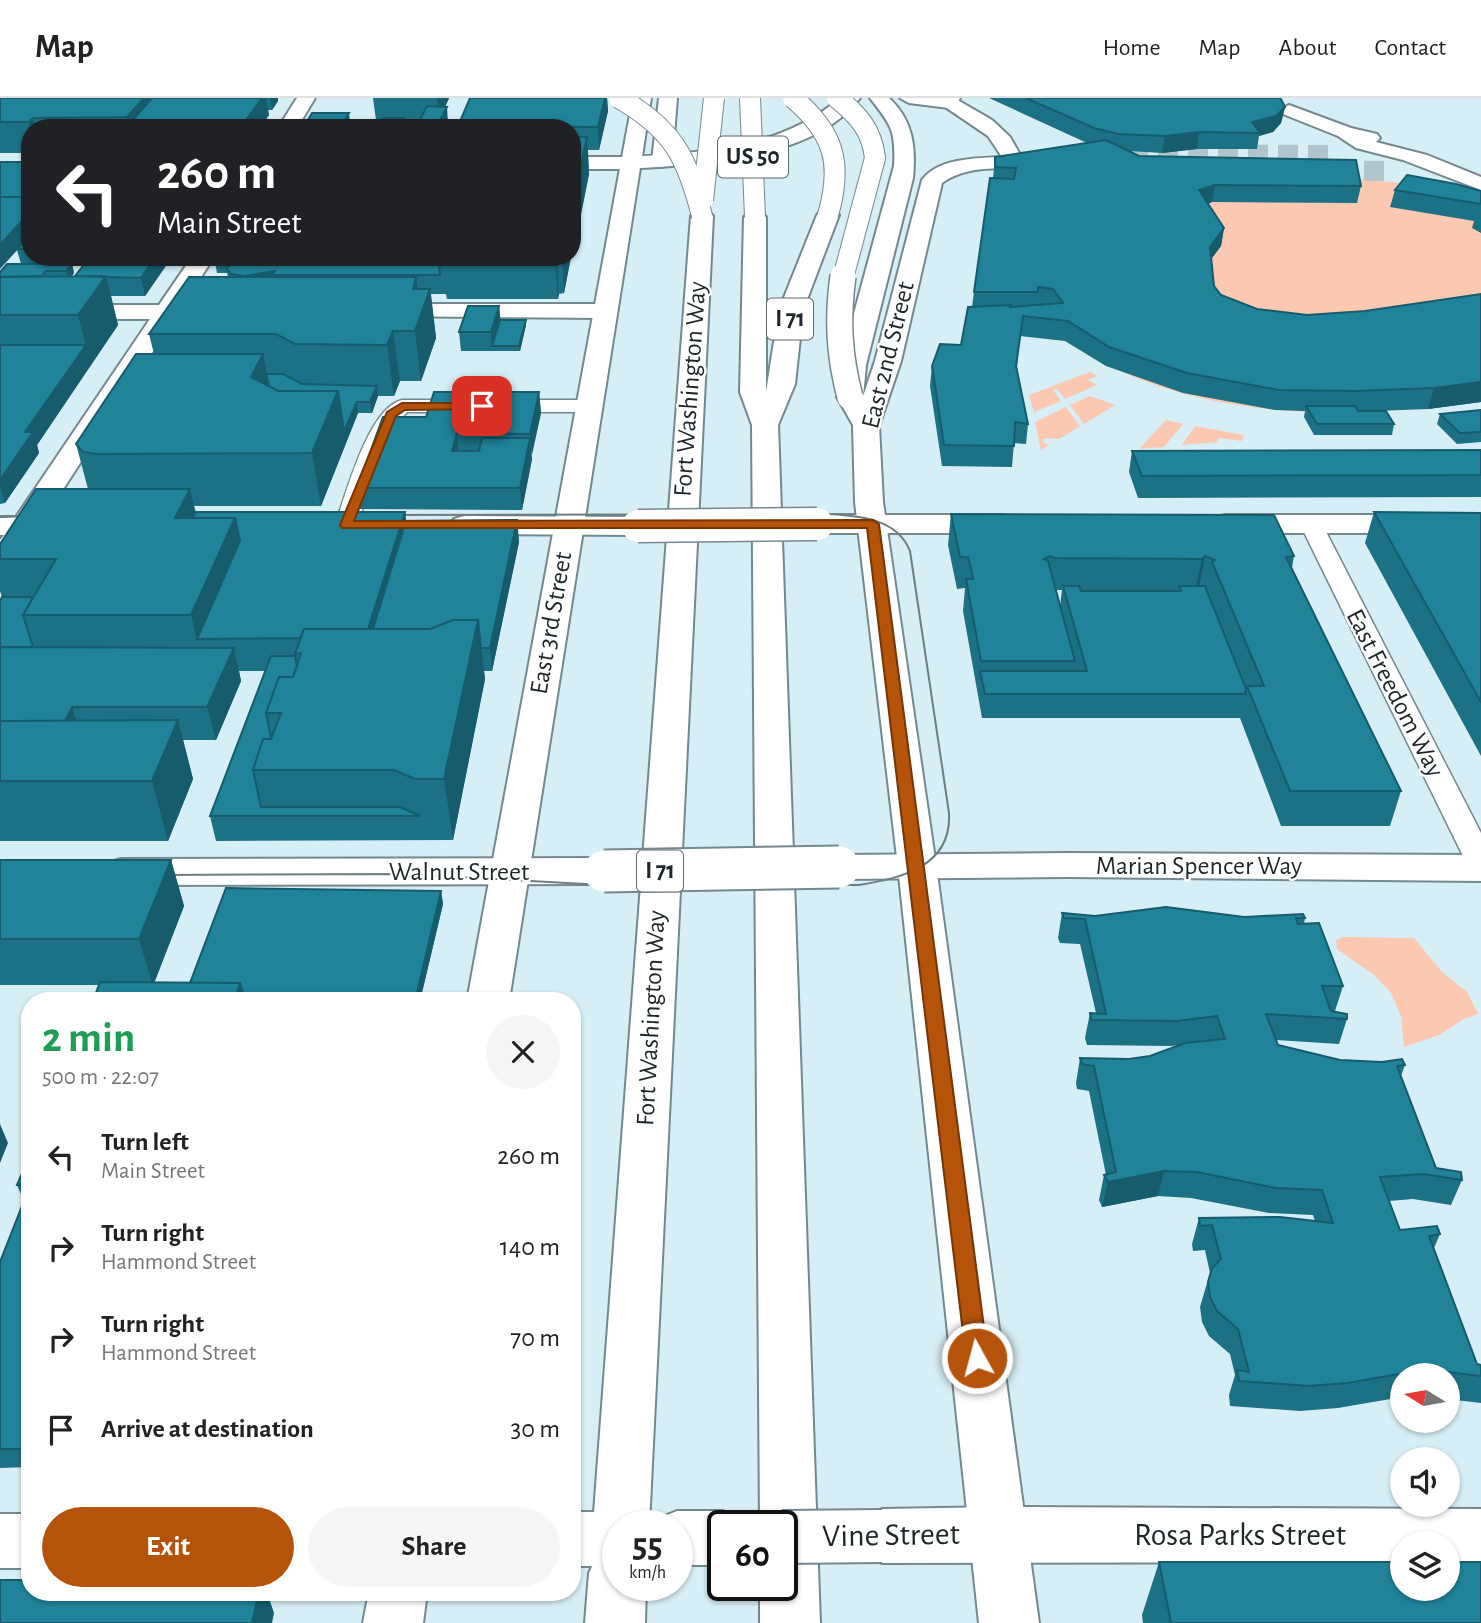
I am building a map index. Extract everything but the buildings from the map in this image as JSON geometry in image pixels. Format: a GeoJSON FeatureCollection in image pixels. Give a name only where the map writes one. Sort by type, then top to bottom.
{"type":"FeatureCollection","features":[{"type":"Feature","properties":{"kind":"main road"},"geometry":{"type":"LineString","coordinates":[[293,119],[306,98]]}},
{"type":"Feature","properties":{"kind":"main road","name":"I 71"},"geometry":{"type":"LineString","coordinates":[[619,98],[634,106],[675,140],[692,174],[702,216]]}},
{"type":"Feature","properties":{"kind":"main road","name":"East 3rd Street"},"geometry":{"type":"LineString","coordinates":[[489,992],[642,98]]}},
{"type":"Feature","properties":{"kind":"main road"},"geometry":{"type":"LineString","coordinates":[[612,272],[662,161],[668,98]]}},
{"type":"Feature","properties":{"kind":"main road","name":"US 50"},"geometry":{"type":"LineString","coordinates":[[702,216],[714,98]]}},
{"type":"Feature","properties":{"kind":"main road","name":"US 50"},"geometry":{"type":"LineString","coordinates":[[750,98],[755,216],[754,391],[765,425]]}},
{"type":"Feature","properties":{"kind":"main road","name":"I 71"},"geometry":{"type":"LineString","coordinates":[[790,1623],[765,425],[782,384],[791,310],[833,200],[836,163],[826,132],[810,111],[793,98]]}},
{"type":"Feature","properties":{"kind":"main road"},"geometry":{"type":"LineString","coordinates":[[850,397],[858,341],[903,178],[906,148],[898,121],[879,98]]}},
{"type":"Feature","properties":{"kind":"main road"},"geometry":{"type":"LineString","coordinates":[[909,98],[947,100],[1003,140],[1011,150],[1014,163]]}},
{"type":"Feature","properties":{"kind":"main road"},"geometry":{"type":"LineString","coordinates":[[581,163],[662,161],[733,152],[775,143],[820,125],[850,99],[874,139],[875,158],[844,264],[838,296],[836,331],[840,370],[850,397],[866,426]]}},
{"type":"Feature","properties":{"kind":"main road"},"geometry":{"type":"LineString","coordinates":[[1289,110],[1345,132],[1351,139],[1396,162]]}},
{"type":"Feature","properties":{"kind":"main road","name":"East 2nd Street"},"geometry":{"type":"LineString","coordinates":[[1003,140],[1055,158],[956,168],[939,174],[932,180],[888,361],[866,426],[873,524],[1009,1623]]}},
{"type":"Feature","properties":{"kind":"main road"},"geometry":{"type":"LineString","coordinates":[[1339,155],[1444,170],[1481,184]]}},
{"type":"Feature","properties":{"kind":"main road","name":"Fort Washington Way"},"geometry":{"type":"LineString","coordinates":[[622,1510],[702,216]]}},
{"type":"Feature","properties":{"kind":"main road"},"geometry":{"type":"LineString","coordinates":[[0,563],[12,526],[167,312],[197,266]]}},
{"type":"Feature","properties":{"kind":"main road"},"geometry":{"type":"LineString","coordinates":[[354,312],[605,311]]}},
{"type":"Feature","properties":{"kind":"main road"},"geometry":{"type":"LineString","coordinates":[[0,312],[247,312]]}},
{"type":"Feature","properties":{"kind":"main road"},"geometry":{"type":"LineString","coordinates":[[432,525],[1031,524]]}},
{"type":"Feature","properties":{"kind":"main road"},"geometry":{"type":"LineString","coordinates":[[1197,524],[1481,524]]}},
{"type":"Feature","properties":{"kind":"main road"},"geometry":{"type":"LineString","coordinates":[[334,526],[378,525]]}},
{"type":"Feature","properties":{"kind":"main road"},"geometry":{"type":"LineString","coordinates":[[12,526],[97,526]]}},
{"type":"Feature","properties":{"kind":"main road","name":"Walnut Street"},"geometry":{"type":"LineString","coordinates":[[82,872],[509,872],[917,866]]}},
{"type":"Feature","properties":{"kind":"main road","name":"Marian Spencer Way"},"geometry":{"type":"LineString","coordinates":[[917,866],[1481,868]]}},
{"type":"Feature","properties":{"kind":"main road","name":"Vine Street"},"geometry":{"type":"LineString","coordinates":[[798,1537],[999,1534]]}},
{"type":"Feature","properties":{"kind":"main road","name":"Rosa Parks Street"},"geometry":{"type":"LineString","coordinates":[[999,1534],[1481,1536]]}},
{"type":"Feature","properties":{"kind":"main road"},"geometry":{"type":"LineString","coordinates":[[581,1539],[602,1539]]}},
{"type":"Feature","properties":{"kind":"main road"},"geometry":{"type":"LineString","coordinates":[[0,1541],[21,1541]]}},
{"type":"Feature","properties":{"kind":"main road"},"geometry":{"type":"LineString","coordinates":[[393,1623],[397,1601]]}},
{"type":"Feature","properties":{"kind":"main road"},"geometry":{"type":"LineString","coordinates":[[615,1623],[616,1601]]}},
{"type":"Feature","properties":{"kind":"street"},"geometry":{"type":"LineString","coordinates":[[334,526],[391,415],[402,407],[589,406]]}},
{"type":"Feature","properties":{"kind":"street","name":"East Freedom Way"},"geometry":{"type":"LineString","coordinates":[[1311,524],[1481,862]]}},
{"type":"Feature","properties":{"kind":"shaded area"},"geometry":{"type":"Polygon","coordinates":[[[1324,175],[1418,185],[1481,204],[1481,402],[1353,412],[1274,410],[1232,404],[1150,383],[1112,367],[1078,348],[1047,324],[1091,184],[1324,175]]]}},
{"type":"Feature","properties":{"kind":"shaded area"},"geometry":{"type":"Polygon","coordinates":[[[1090,372],[1097,376],[1088,380],[1097,385],[1065,399],[1057,389],[1053,390],[1061,401],[1034,412],[1029,395],[1090,372]]]}},
{"type":"Feature","properties":{"kind":"shaded area"},"geometry":{"type":"Polygon","coordinates":[[[1090,396],[1115,405],[1084,424],[1070,405],[1090,396]]]}},
{"type":"Feature","properties":{"kind":"shaded area"},"geometry":{"type":"Polygon","coordinates":[[[1066,407],[1080,426],[1059,439],[1045,438],[1042,442],[1049,445],[1041,450],[1035,422],[1066,407]]]}},
{"type":"Feature","properties":{"kind":"shaded area"},"geometry":{"type":"Polygon","coordinates":[[[1166,420],[1183,424],[1164,447],[1139,449],[1166,420]]]}},
{"type":"Feature","properties":{"kind":"shaded area"},"geometry":{"type":"Polygon","coordinates":[[[1195,426],[1244,435],[1242,441],[1218,438],[1217,442],[1182,445],[1195,426]]]}},
{"type":"Feature","properties":{"kind":"shaded area"},"geometry":{"type":"Polygon","coordinates":[[[1344,937],[1414,938],[1442,972],[1467,992],[1478,1014],[1464,1019],[1439,1035],[1404,1047],[1401,1016],[1391,993],[1374,975],[1337,949],[1336,940],[1344,937]]]}},
{"type":"Feature","properties":{"kind":"tunnel"},"geometry":{"type":"LineString","coordinates":[[1098,154],[1333,155]]}},
{"type":"Feature","properties":{"kind":"tunnel"},"geometry":{"type":"LineString","coordinates":[[1304,170],[1394,171]]}},
{"type":"Feature","properties":{"kind":"tram line"},"geometry":{"type":"LineString","coordinates":[[157,875],[404,874],[603,885],[859,885],[891,878],[921,867],[933,858],[942,846],[948,831],[949,813],[910,551],[904,540],[887,525],[864,518],[828,514],[385,515]]}},
{"type":"Feature","properties":{"kind":"tram line"},"geometry":{"type":"LineString","coordinates":[[0,517],[38,516]]}},
{"type":"Feature","properties":{"kind":"route"},"geometry":{"type":"LineString","coordinates":[[482,406],[402,407],[391,415],[346,525],[873,524],[977,1358]]}}]}
